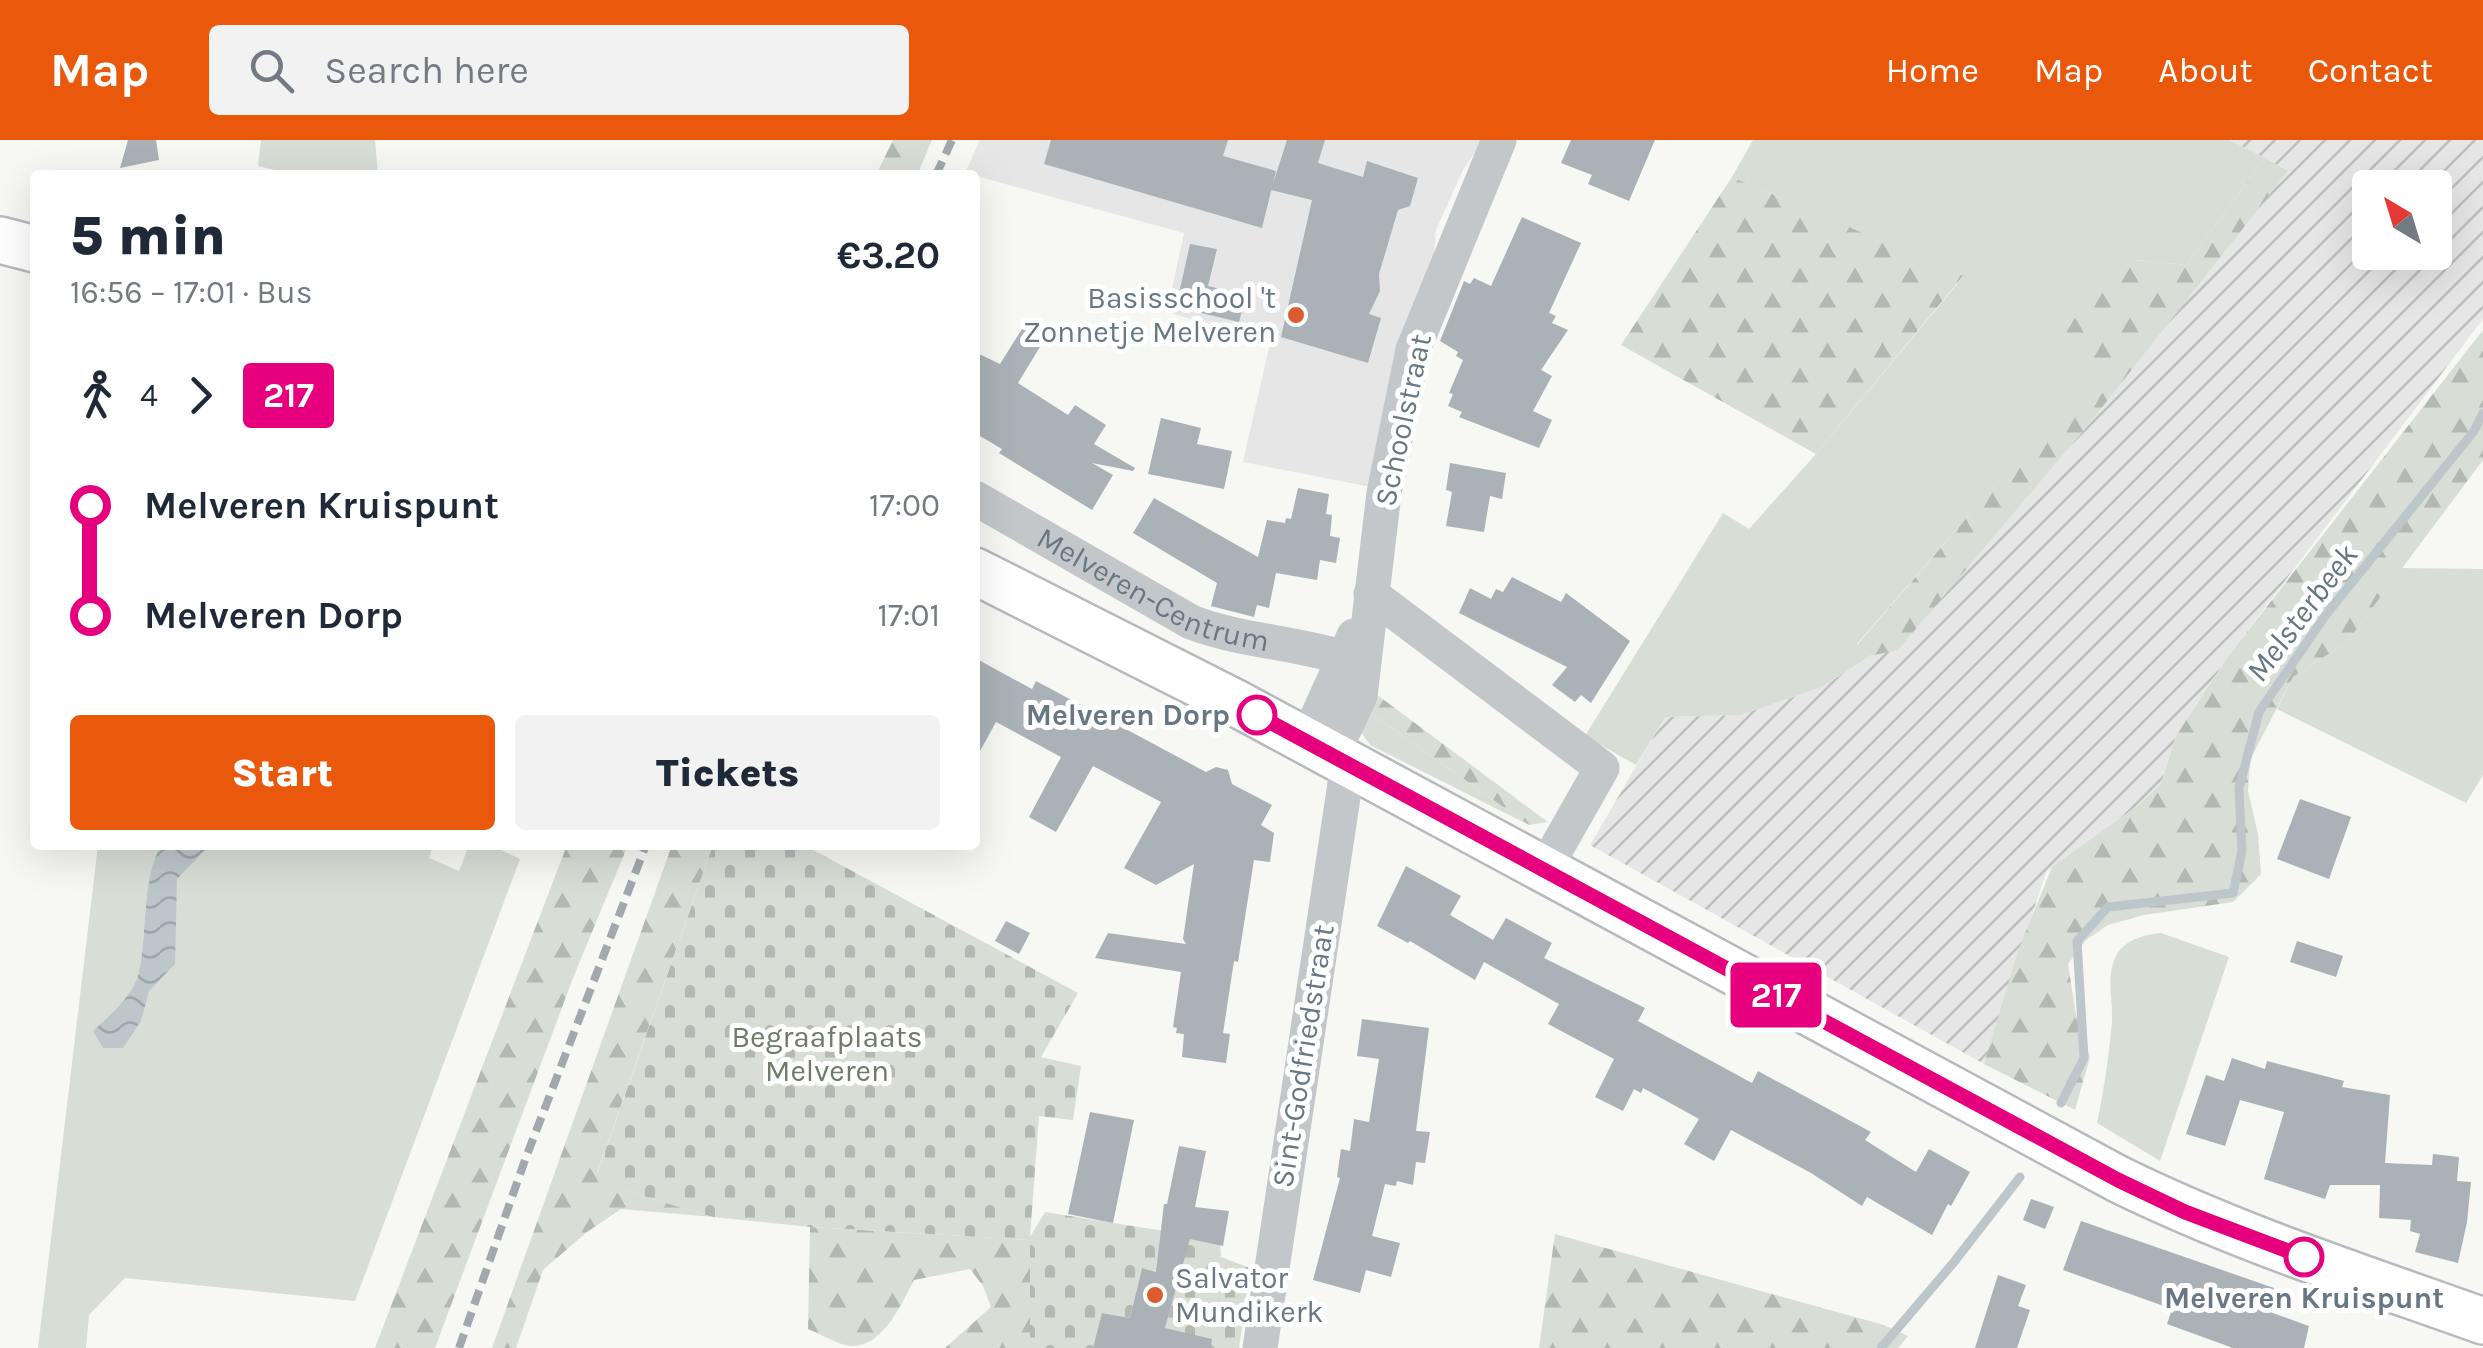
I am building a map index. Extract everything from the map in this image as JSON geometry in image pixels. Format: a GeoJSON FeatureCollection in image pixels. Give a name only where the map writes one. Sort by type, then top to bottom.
{"type":"FeatureCollection","features":[{"type":"Feature","properties":{"kind":"main road"},"geometry":{"type":"LineString","coordinates":[[0,240],[30,248]]}},
{"type":"Feature","properties":{"kind":"main road","name":"Melveren-Centrum"},"geometry":{"type":"LineString","coordinates":[[980,574],[1329,754],[1970,1101],[2185,1212],[2483,1321]]}},
{"type":"Feature","properties":{"kind":"street","name":"Schoolstraat"},"geometry":{"type":"LineString","coordinates":[[1329,754],[1360,696],[1384,493],[1414,350],[1499,140]]}},
{"type":"Feature","properties":{"kind":"street","name":"Melveren-Centrum"},"geometry":{"type":"LineString","coordinates":[[980,501],[1190,622],[1344,658]]}},
{"type":"Feature","properties":{"kind":"street","name":"Schoolstraat"},"geometry":{"type":"LineString","coordinates":[[1329,754],[1344,658],[1372,594]]}},
{"type":"Feature","properties":{"kind":"street"},"geometry":{"type":"LineString","coordinates":[[1372,594],[1602,768],[1544,870]]}},
{"type":"Feature","properties":{"kind":"street","name":"Sint-Godfriedstraat"},"geometry":{"type":"LineString","coordinates":[[1260,1348],[1329,754]]}},
{"type":"Feature","properties":{"kind":"shaded area","name":"Basisschool 't Zonnetje Melveren"},"geometry":{"type":"Polygon","coordinates":[[[980,140],[1483,140],[1463,170],[1436,230],[1433,267],[1376,488],[1243,462],[1270,343],[1167,312],[1184,233],[980,177],[980,170],[966,170],[980,140]]]}},
{"type":"Feature","properties":{"kind":"shaded area"},"geometry":{"type":"Polygon","coordinates":[[[2231,140],[2483,140],[2483,319],[2229,655],[2176,736],[2161,784],[2136,807],[2046,872],[1984,1064],[1590,845],[1665,717],[1741,715],[1822,687],[1870,656],[1898,649],[2089,424],[2287,171],[2231,140]]]}},
{"type":"Feature","properties":{"kind":"green space"},"geometry":{"type":"Polygon","coordinates":[[[261,140],[375,140],[378,170],[274,170],[258,166],[261,140]]]}},
{"type":"Feature","properties":{"kind":"green space"},"geometry":{"type":"Polygon","coordinates":[[[893,140],[932,140],[919,170],[878,170],[893,140]]]}},
{"type":"Feature","properties":{"kind":"green space"},"geometry":{"type":"Polygon","coordinates":[[[1753,140],[2230,140],[2265,158],[2186,265],[2135,260],[2094,371],[1857,644],[1870,656],[1822,687],[1741,715],[1665,717],[1636,765],[1585,736],[1723,513],[1749,529],[1963,277],[1732,177],[1753,140]]]}},
{"type":"Feature","properties":{"kind":"green space"},"geometry":{"type":"Polygon","coordinates":[[[2265,158],[2288,171],[2089,424],[1898,650],[1870,656],[1857,645],[2093,371],[2064,342],[2070,299],[2123,254],[2135,260],[2186,265],[2265,158]]]}},
{"type":"Feature","properties":{"kind":"green space"},"geometry":{"type":"Polygon","coordinates":[[[1732,177],[1963,276],[1816,454],[1621,345],[1732,177]]]}},
{"type":"Feature","properties":{"kind":"green space"},"geometry":{"type":"Polygon","coordinates":[[[2483,330],[2483,460],[2347,642],[2293,677],[2250,760],[2248,791],[2258,834],[2261,874],[2233,902],[2144,915],[2108,925],[2086,940],[2068,964],[2076,1014],[2090,1057],[2075,1110],[1984,1064],[2018,951],[2052,867],[2136,807],[2161,784],[2176,736],[2229,655],[2483,330]]]}},
{"type":"Feature","properties":{"kind":"green space"},"geometry":{"type":"Polygon","coordinates":[[[2402,568],[2483,569],[2483,775],[2466,803],[2277,709],[2293,677],[2347,642],[2402,568]]]}},
{"type":"Feature","properties":{"kind":"green space"},"geometry":{"type":"Polygon","coordinates":[[[1372,691],[1548,822],[1529,825],[1366,710],[1372,691]]]}},
{"type":"Feature","properties":{"kind":"green space"},"geometry":{"type":"Polygon","coordinates":[[[1366,710],[1529,825],[1370,745],[1359,729],[1366,710]]]}},
{"type":"Feature","properties":{"kind":"green space"},"geometry":{"type":"Polygon","coordinates":[[[97,850],[431,850],[429,858],[459,871],[467,850],[501,850],[520,859],[355,1301],[125,1278],[89,1315],[86,1348],[38,1348],[97,850]]]}},
{"type":"Feature","properties":{"kind":"green space"},"geometry":{"type":"Polygon","coordinates":[[[565,850],[626,850],[573,978],[435,1348],[375,1348],[565,850]]]}},
{"type":"Feature","properties":{"kind":"green space"},"geometry":{"type":"Polygon","coordinates":[[[670,850],[711,850],[596,1176],[620,1189],[713,1217],[621,1209],[543,1270],[516,1348],[492,1348],[670,850]]]}},
{"type":"Feature","properties":{"kind":"green space","name":"Begraafplaats Melveren"},"geometry":{"type":"Polygon","coordinates":[[[711,850],[813,850],[1078,993],[1041,1057],[1081,1066],[1073,1120],[1039,1116],[1030,1237],[1045,1212],[1220,1240],[1221,1257],[1250,1268],[1239,1348],[1189,1348],[1165,1328],[1179,1278],[1142,1268],[1130,1318],[1103,1313],[1093,1348],[1030,1348],[1030,1240],[713,1217],[620,1189],[596,1177],[711,850]]]}},
{"type":"Feature","properties":{"kind":"green space"},"geometry":{"type":"Polygon","coordinates":[[[2161,933],[2229,957],[2160,1161],[2097,1123],[2111,1034],[2112,966],[2128,943],[2161,933]]]}},
{"type":"Feature","properties":{"kind":"green space"},"geometry":{"type":"Polygon","coordinates":[[[810,1227],[1030,1240],[1030,1348],[945,1348],[991,1307],[983,1286],[970,1269],[914,1280],[890,1322],[863,1344],[835,1342],[808,1329],[810,1227]]]}},
{"type":"Feature","properties":{"kind":"green space"},"geometry":{"type":"Polygon","coordinates":[[[1555,1234],[1884,1325],[1908,1336],[1898,1348],[1539,1348],[1555,1234]]]}},
{"type":"Feature","properties":{"kind":"water"},"geometry":{"type":"Polygon","coordinates":[[[159,850],[205,850],[177,879],[175,964],[149,991],[141,1021],[123,1048],[103,1048],[93,1031],[125,999],[138,976],[159,850]]]}},
{"type":"Feature","properties":{"kind":"building"},"geometry":{"type":"Polygon","coordinates":[[[128,140],[156,140],[159,160],[120,168],[128,140]]]}},
{"type":"Feature","properties":{"kind":"building"},"geometry":{"type":"Polygon","coordinates":[[[1051,140],[1228,140],[1223,156],[1276,171],[1262,228],[1044,164],[1051,140]]]}},
{"type":"Feature","properties":{"kind":"building"},"geometry":{"type":"Polygon","coordinates":[[[1287,140],[1325,140],[1318,163],[1363,177],[1367,161],[1418,178],[1410,206],[1398,210],[1379,274],[1380,291],[1369,314],[1381,318],[1368,363],[1281,337],[1312,200],[1271,190],[1287,140]]]}},
{"type":"Feature","properties":{"kind":"building"},"geometry":{"type":"Polygon","coordinates":[[[1571,140],[1655,140],[1629,201],[1588,184],[1592,175],[1561,163],[1571,140]]]}},
{"type":"Feature","properties":{"kind":"building"},"geometry":{"type":"Polygon","coordinates":[[[1522,217],[1581,243],[1549,313],[1556,316],[1552,323],[1568,330],[1541,370],[1552,376],[1533,411],[1552,420],[1539,448],[1459,417],[1462,412],[1448,406],[1453,394],[1449,393],[1463,360],[1440,341],[1464,281],[1470,284],[1474,278],[1491,286],[1522,217]]]}},
{"type":"Feature","properties":{"kind":"building"},"geometry":{"type":"Polygon","coordinates":[[[1190,244],[1217,249],[1208,286],[1246,295],[1239,322],[1176,307],[1190,244]]]}},
{"type":"Feature","properties":{"kind":"building"},"geometry":{"type":"Polygon","coordinates":[[[1025,324],[1046,337],[1018,383],[1068,415],[1075,405],[1106,425],[1094,444],[1135,468],[1133,471],[1092,463],[1113,475],[1092,510],[999,453],[1002,449],[980,436],[980,354],[1000,364],[1025,324]]]}},
{"type":"Feature","properties":{"kind":"building"},"geometry":{"type":"Polygon","coordinates":[[[1161,418],[1201,428],[1197,444],[1232,451],[1224,489],[1148,474],[1161,418]]]}},
{"type":"Feature","properties":{"kind":"building"},"geometry":{"type":"Polygon","coordinates":[[[1450,463],[1506,473],[1502,499],[1490,496],[1484,532],[1446,526],[1452,492],[1446,490],[1450,463]]]}},
{"type":"Feature","properties":{"kind":"building"},"geometry":{"type":"Polygon","coordinates":[[[1298,488],[1329,494],[1326,514],[1332,515],[1330,536],[1340,538],[1336,563],[1320,560],[1317,580],[1276,573],[1269,608],[1257,605],[1254,617],[1211,606],[1217,583],[1133,533],[1154,498],[1258,557],[1267,520],[1285,523],[1286,518],[1291,519],[1298,488]]]}},
{"type":"Feature","properties":{"kind":"building"},"geometry":{"type":"Polygon","coordinates":[[[1512,577],[1561,602],[1566,593],[1630,641],[1591,703],[1581,695],[1575,702],[1552,685],[1567,667],[1459,613],[1470,588],[1491,599],[1496,589],[1503,592],[1512,577]]]}},
{"type":"Feature","properties":{"kind":"building"},"geometry":{"type":"Polygon","coordinates":[[[980,661],[1032,689],[1036,681],[1206,772],[1216,767],[1228,770],[1232,784],[1272,805],[1261,825],[1274,833],[1270,862],[1254,860],[1238,962],[1234,961],[1223,1033],[1230,1034],[1226,1063],[1182,1057],[1184,1034],[1176,1033],[1177,1028],[1173,1027],[1181,972],[1095,958],[1108,933],[1186,944],[1183,939],[1194,864],[1156,885],[1124,868],[1161,802],[1093,766],[1056,832],[1029,817],[1061,757],[996,722],[980,751],[980,661]]]}},
{"type":"Feature","properties":{"kind":"building"},"geometry":{"type":"Polygon","coordinates":[[[2300,799],[2351,817],[2329,879],[2277,859],[2300,799]]]}},
{"type":"Feature","properties":{"kind":"building"},"geometry":{"type":"Polygon","coordinates":[[[1406,866],[1461,896],[1450,915],[1493,940],[1506,918],[1552,943],[1544,958],[1645,1008],[1638,1021],[1752,1083],[1758,1071],[1871,1132],[1865,1140],[1916,1172],[1929,1149],[1970,1172],[1932,1235],[1867,1197],[1862,1206],[1731,1130],[1714,1161],[1684,1144],[1699,1119],[1643,1088],[1641,1093],[1634,1089],[1623,1111],[1595,1097],[1614,1059],[1548,1024],[1559,1004],[1484,962],[1475,980],[1377,926],[1406,866]]]}},
{"type":"Feature","properties":{"kind":"building"},"geometry":{"type":"Polygon","coordinates":[[[1006,921],[1030,933],[1019,954],[995,941],[1006,921]]]}},
{"type":"Feature","properties":{"kind":"building"},"geometry":{"type":"Polygon","coordinates":[[[2297,941],[2343,956],[2336,977],[2290,962],[2297,941]]]}},
{"type":"Feature","properties":{"kind":"building"},"geometry":{"type":"Polygon","coordinates":[[[1362,1019],[1429,1028],[1416,1131],[1430,1132],[1425,1163],[1416,1162],[1413,1185],[1397,1181],[1396,1186],[1385,1184],[1372,1236],[1400,1243],[1391,1277],[1366,1270],[1360,1293],[1313,1280],[1340,1178],[1337,1177],[1341,1149],[1350,1151],[1354,1119],[1369,1122],[1379,1059],[1357,1056],[1362,1019]]]}},
{"type":"Feature","properties":{"kind":"building"},"geometry":{"type":"Polygon","coordinates":[[[2232,1058],[2265,1069],[2267,1061],[2344,1081],[2342,1087],[2390,1095],[2385,1163],[2432,1165],[2433,1154],[2459,1157],[2457,1181],[2471,1182],[2458,1263],[2415,1252],[2420,1234],[2410,1231],[2411,1220],[2379,1218],[2380,1185],[2330,1185],[2325,1199],[2264,1179],[2284,1112],[2240,1100],[2225,1146],[2186,1134],[2206,1075],[2224,1081],[2232,1058]]]}},
{"type":"Feature","properties":{"kind":"building"},"geometry":{"type":"Polygon","coordinates":[[[1090,1112],[1134,1120],[1113,1223],[1068,1214],[1090,1112]]]}},
{"type":"Feature","properties":{"kind":"building"},"geometry":{"type":"Polygon","coordinates":[[[1179,1146],[1206,1151],[1195,1207],[1229,1211],[1223,1246],[1190,1239],[1165,1328],[1212,1339],[1211,1348],[1093,1348],[1102,1313],[1130,1318],[1142,1268],[1156,1272],[1164,1204],[1179,1146]]]}},
{"type":"Feature","properties":{"kind":"building"},"geometry":{"type":"Polygon","coordinates":[[[2031,1199],[2054,1207],[2045,1229],[2023,1220],[2031,1199]]]}},
{"type":"Feature","properties":{"kind":"building"},"geometry":{"type":"Polygon","coordinates":[[[2081,1221],[2274,1288],[2267,1311],[2309,1326],[2304,1348],[2233,1348],[2167,1324],[2172,1309],[2063,1270],[2081,1221]]]}},
{"type":"Feature","properties":{"kind":"building"},"geometry":{"type":"Polygon","coordinates":[[[1998,1275],[2026,1285],[2018,1306],[2030,1310],[2017,1348],[1975,1348],[1998,1275]]]}},
{"type":"Feature","properties":{"kind":"waterway","name":"Melsterbeek"},"geometry":{"type":"LineString","coordinates":[[2061,1103],[2084,1058],[2077,941],[2108,907],[2233,893],[2242,851],[2239,788],[2259,712],[2325,616],[2474,431],[2483,413]]}},
{"type":"Feature","properties":{"kind":"waterway","name":"Melsterbeek"},"geometry":{"type":"LineString","coordinates":[[1881,1348],[2020,1177]]}},
{"type":"Feature","properties":{"kind":"railway"},"geometry":{"type":"LineString","coordinates":[[938,170],[952,140]]}},
{"type":"Feature","properties":{"kind":"railway"},"geometry":{"type":"LineString","coordinates":[[459,1348],[525,1160],[644,850]]}},
{"type":"Feature","properties":{"kind":"bus line","name":"217"},"geometry":{"type":"LineString","coordinates":[[1257,715],[2118,1180],[2185,1212],[2304,1257]]}},
{"type":"Feature","properties":{"kind":"place","name":"Basisschool 't Zonnetje Melveren"},"geometry":{"type":"Point","coordinates":[1296,315]}},
{"type":"Feature","properties":{"kind":"place","name":"Melveren Dorp"},"geometry":{"type":"Point","coordinates":[1257,715]}},
{"type":"Feature","properties":{"kind":"place","name":"Melveren Kruispunt"},"geometry":{"type":"Point","coordinates":[2304,1257]}},
{"type":"Feature","properties":{"kind":"place","name":"Salvator Mundikerk"},"geometry":{"type":"Point","coordinates":[1155,1295]}}]}
